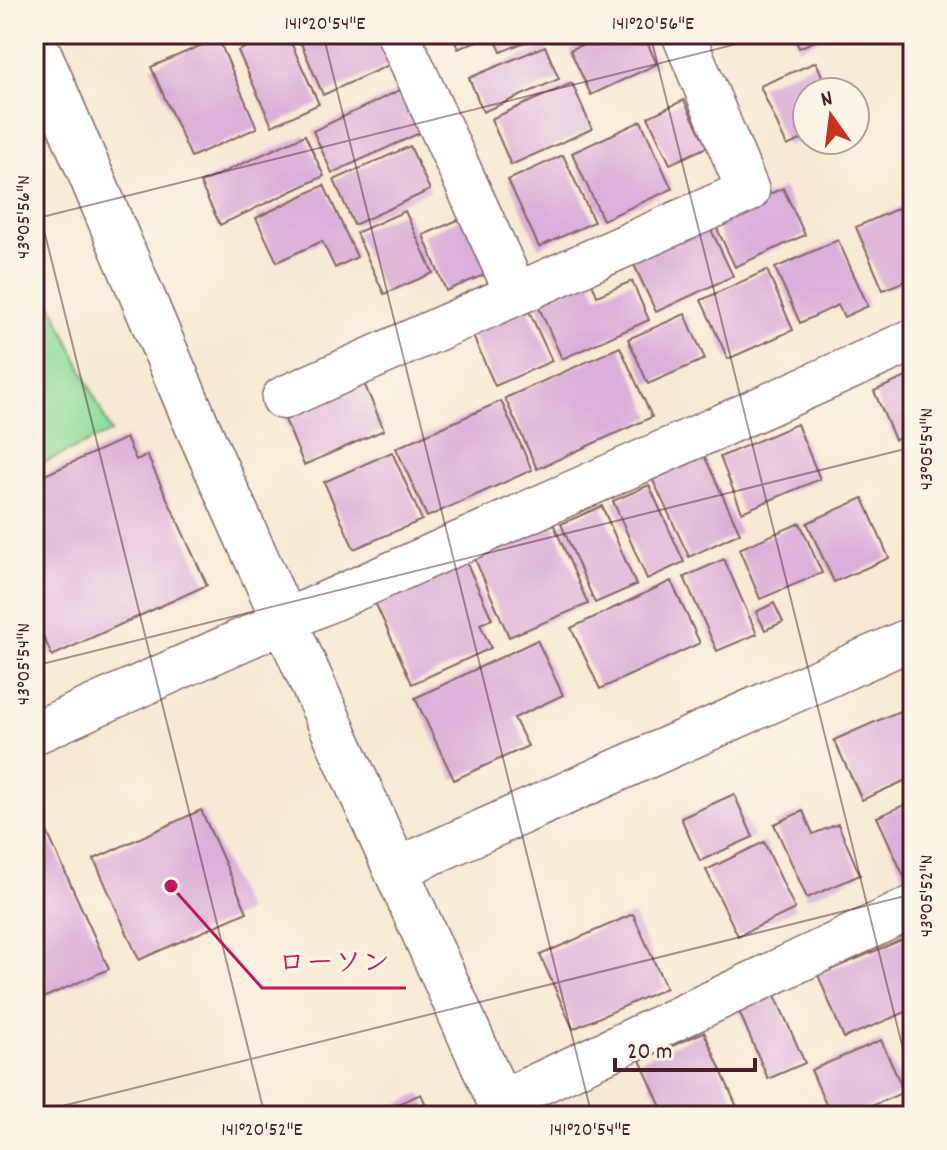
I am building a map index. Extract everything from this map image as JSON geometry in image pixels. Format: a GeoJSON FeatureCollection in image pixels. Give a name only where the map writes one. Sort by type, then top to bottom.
{"type":"FeatureCollection","features":[{"type":"Feature","properties":{"kind":"street"},"geometry":{"type":"LineString","coordinates":[[398,34],[516,293]]}},
{"type":"Feature","properties":{"kind":"street"},"geometry":{"type":"LineString","coordinates":[[283,398],[748,191],[683,34]]}},
{"type":"Feature","properties":{"kind":"street"},"geometry":{"type":"LineString","coordinates":[[34,41],[199,430],[503,1109],[913,907]]}},
{"type":"Feature","properties":{"kind":"street"},"geometry":{"type":"LineString","coordinates":[[34,733],[913,340]]}},
{"type":"Feature","properties":{"kind":"street"},"geometry":{"type":"LineString","coordinates":[[397,869],[913,638]]}},
{"type":"Feature","properties":{"kind":"green space"},"geometry":{"type":"Polygon","coordinates":[[[34,266],[111,432],[34,467],[34,266]]]}},
{"type":"Feature","properties":{"kind":"building"},"geometry":{"type":"Polygon","coordinates":[[[277,34],[287,34],[319,104],[272,126],[238,51],[277,34]]]}},
{"type":"Feature","properties":{"kind":"building"},"geometry":{"type":"Polygon","coordinates":[[[297,34],[375,34],[389,65],[323,95],[297,34]]]}},
{"type":"Feature","properties":{"kind":"building"},"geometry":{"type":"Polygon","coordinates":[[[452,34],[492,34],[458,49],[452,34]]]}},
{"type":"Feature","properties":{"kind":"building"},"geometry":{"type":"Polygon","coordinates":[[[493,34],[544,34],[501,52],[493,34]]]}},
{"type":"Feature","properties":{"kind":"building"},"geometry":{"type":"Polygon","coordinates":[[[605,34],[643,34],[657,64],[591,95],[570,50],[605,34]]]}},
{"type":"Feature","properties":{"kind":"building"},"geometry":{"type":"Polygon","coordinates":[[[793,34],[831,34],[799,48],[793,34]]]}},
{"type":"Feature","properties":{"kind":"building"},"geometry":{"type":"Polygon","coordinates":[[[218,38],[257,128],[191,157],[151,67],[218,38]]]}},
{"type":"Feature","properties":{"kind":"building"},"geometry":{"type":"Polygon","coordinates":[[[545,46],[559,79],[483,112],[469,78],[545,46]]]}},
{"type":"Feature","properties":{"kind":"building"},"geometry":{"type":"Polygon","coordinates":[[[816,62],[822,76],[791,76],[791,144],[787,146],[760,86],[816,62]]]}},
{"type":"Feature","properties":{"kind":"building"},"geometry":{"type":"Polygon","coordinates":[[[572,83],[592,129],[511,165],[491,119],[572,83]]]}},
{"type":"Feature","properties":{"kind":"building"},"geometry":{"type":"Polygon","coordinates":[[[404,88],[424,131],[332,173],[313,131],[404,88]]]}},
{"type":"Feature","properties":{"kind":"building"},"geometry":{"type":"Polygon","coordinates":[[[684,100],[707,147],[670,164],[648,117],[684,100]]]}},
{"type":"Feature","properties":{"kind":"building"},"geometry":{"type":"Polygon","coordinates":[[[641,121],[672,189],[603,220],[572,153],[641,121]]]}},
{"type":"Feature","properties":{"kind":"building"},"geometry":{"type":"Polygon","coordinates":[[[305,135],[324,176],[220,225],[200,183],[305,135]]]}},
{"type":"Feature","properties":{"kind":"building"},"geometry":{"type":"Polygon","coordinates":[[[410,146],[430,190],[354,225],[334,180],[410,146]]]}},
{"type":"Feature","properties":{"kind":"building"},"geometry":{"type":"Polygon","coordinates":[[[563,155],[594,222],[539,247],[508,180],[563,155]]]}},
{"type":"Feature","properties":{"kind":"building"},"geometry":{"type":"Polygon","coordinates":[[[324,185],[357,257],[335,268],[322,241],[277,262],[256,218],[324,185]]]}},
{"type":"Feature","properties":{"kind":"building"},"geometry":{"type":"Polygon","coordinates":[[[783,188],[805,235],[735,267],[713,220],[783,188]]]}},
{"type":"Feature","properties":{"kind":"building"},"geometry":{"type":"Polygon","coordinates":[[[910,203],[913,209],[913,278],[883,290],[856,227],[910,203]]]}},
{"type":"Feature","properties":{"kind":"building"},"geometry":{"type":"Polygon","coordinates":[[[405,211],[433,273],[384,294],[356,233],[405,211]]]}},
{"type":"Feature","properties":{"kind":"building"},"geometry":{"type":"Polygon","coordinates":[[[467,216],[491,272],[446,291],[423,235],[467,216]]]}},
{"type":"Feature","properties":{"kind":"building"},"geometry":{"type":"Polygon","coordinates":[[[706,219],[733,276],[656,312],[629,254],[706,219]]]}},
{"type":"Feature","properties":{"kind":"building"},"geometry":{"type":"Polygon","coordinates":[[[838,240],[868,306],[844,317],[838,305],[800,323],[775,268],[838,240]]]}},
{"type":"Feature","properties":{"kind":"building"},"geometry":{"type":"Polygon","coordinates":[[[767,270],[793,330],[728,359],[701,300],[767,270]]]}},
{"type":"Feature","properties":{"kind":"building"},"geometry":{"type":"Polygon","coordinates":[[[591,280],[597,296],[632,281],[649,320],[562,359],[537,303],[591,280]]]}},
{"type":"Feature","properties":{"kind":"building"},"geometry":{"type":"Polygon","coordinates":[[[528,309],[552,361],[495,386],[472,334],[528,309]]]}},
{"type":"Feature","properties":{"kind":"building"},"geometry":{"type":"Polygon","coordinates":[[[685,314],[705,359],[648,384],[628,339],[685,314]]]}},
{"type":"Feature","properties":{"kind":"building"},"geometry":{"type":"Polygon","coordinates":[[[620,347],[652,417],[537,469],[505,398],[620,347]]]}},
{"type":"Feature","properties":{"kind":"building"},"geometry":{"type":"Polygon","coordinates":[[[913,374],[913,432],[895,440],[874,391],[913,374]]]}},
{"type":"Feature","properties":{"kind":"building"},"geometry":{"type":"Polygon","coordinates":[[[361,376],[384,430],[304,465],[281,410],[361,376]]]}},
{"type":"Feature","properties":{"kind":"building"},"geometry":{"type":"Polygon","coordinates":[[[501,401],[532,470],[427,517],[396,448],[501,401]]]}},
{"type":"Feature","properties":{"kind":"building"},"geometry":{"type":"Polygon","coordinates":[[[797,424],[820,479],[742,512],[720,457],[797,424]]]}},
{"type":"Feature","properties":{"kind":"building"},"geometry":{"type":"Polygon","coordinates":[[[126,438],[136,460],[147,455],[207,585],[52,656],[34,615],[34,480],[126,438]]]}},
{"type":"Feature","properties":{"kind":"building"},"geometry":{"type":"Polygon","coordinates":[[[700,447],[740,533],[689,557],[649,472],[700,447]]]}},
{"type":"Feature","properties":{"kind":"building"},"geometry":{"type":"Polygon","coordinates":[[[392,452],[422,520],[354,549],[324,482],[392,452]]]}},
{"type":"Feature","properties":{"kind":"building"},"geometry":{"type":"Polygon","coordinates":[[[649,485],[684,562],[647,579],[613,501],[649,485]]]}},
{"type":"Feature","properties":{"kind":"building"},"geometry":{"type":"Polygon","coordinates":[[[863,498],[889,558],[834,582],[807,523],[863,498]]]}},
{"type":"Feature","properties":{"kind":"building"},"geometry":{"type":"Polygon","coordinates":[[[602,506],[636,585],[595,603],[561,524],[602,506]]]}},
{"type":"Feature","properties":{"kind":"building"},"geometry":{"type":"Polygon","coordinates":[[[553,523],[588,604],[509,637],[474,557],[553,523]]]}},
{"type":"Feature","properties":{"kind":"building"},"geometry":{"type":"Polygon","coordinates":[[[800,523],[822,573],[760,599],[739,549],[800,523]]]}},
{"type":"Feature","properties":{"kind":"building"},"geometry":{"type":"Polygon","coordinates":[[[465,559],[492,619],[480,624],[491,648],[412,684],[374,600],[465,559]]]}},
{"type":"Feature","properties":{"kind":"building"},"geometry":{"type":"Polygon","coordinates":[[[724,559],[757,634],[717,651],[684,577],[724,559]]]}},
{"type":"Feature","properties":{"kind":"building"},"geometry":{"type":"Polygon","coordinates":[[[671,581],[700,643],[600,689],[571,628],[671,581]]]}},
{"type":"Feature","properties":{"kind":"building"},"geometry":{"type":"Polygon","coordinates":[[[774,603],[783,622],[765,630],[756,612],[774,603]]]}},
{"type":"Feature","properties":{"kind":"building"},"geometry":{"type":"Polygon","coordinates":[[[537,640],[563,695],[514,718],[528,746],[454,780],[415,698],[537,640]]]}},
{"type":"Feature","properties":{"kind":"building"},"geometry":{"type":"Polygon","coordinates":[[[913,705],[913,777],[862,800],[834,740],[913,705]]]}},
{"type":"Feature","properties":{"kind":"building"},"geometry":{"type":"Polygon","coordinates":[[[734,794],[753,837],[700,861],[681,818],[734,794]]]}},
{"type":"Feature","properties":{"kind":"building"},"geometry":{"type":"Polygon","coordinates":[[[913,801],[913,878],[906,881],[877,817],[913,801]]]}},
{"type":"Feature","properties":{"kind":"building"},"geometry":{"type":"Polygon","coordinates":[[[34,803],[109,969],[34,1002],[34,803]]]}},
{"type":"Feature","properties":{"kind":"building"},"geometry":{"type":"Polygon","coordinates":[[[201,810],[247,912],[139,960],[94,859],[201,810]]]}},
{"type":"Feature","properties":{"kind":"building"},"geometry":{"type":"Polygon","coordinates":[[[803,811],[813,834],[838,824],[860,875],[807,898],[774,824],[803,811]]]}},
{"type":"Feature","properties":{"kind":"building"},"geometry":{"type":"Polygon","coordinates":[[[764,842],[795,909],[738,936],[706,870],[764,842]]]}},
{"type":"Feature","properties":{"kind":"building"},"geometry":{"type":"Polygon","coordinates":[[[633,914],[666,988],[573,1029],[540,955],[633,914]]]}},
{"type":"Feature","properties":{"kind":"building"},"geometry":{"type":"Polygon","coordinates":[[[913,935],[913,1009],[844,1038],[818,975],[913,935]]]}},
{"type":"Feature","properties":{"kind":"building"},"geometry":{"type":"Polygon","coordinates":[[[774,993],[805,1063],[768,1079],[738,1009],[774,993]]]}},
{"type":"Feature","properties":{"kind":"building"},"geometry":{"type":"Polygon","coordinates":[[[704,1032],[741,1116],[665,1116],[640,1060],[704,1032]]]}},
{"type":"Feature","properties":{"kind":"building"},"geometry":{"type":"Polygon","coordinates":[[[881,1040],[904,1092],[849,1116],[831,1116],[811,1070],[881,1040]]]}},
{"type":"Feature","properties":{"kind":"building"},"geometry":{"type":"Polygon","coordinates":[[[421,1094],[431,1116],[370,1116],[421,1094]]]}},
{"type":"Feature","properties":{"kind":"place","name":"ローソン"},"geometry":{"type":"Point","coordinates":[171,886]}}]}
